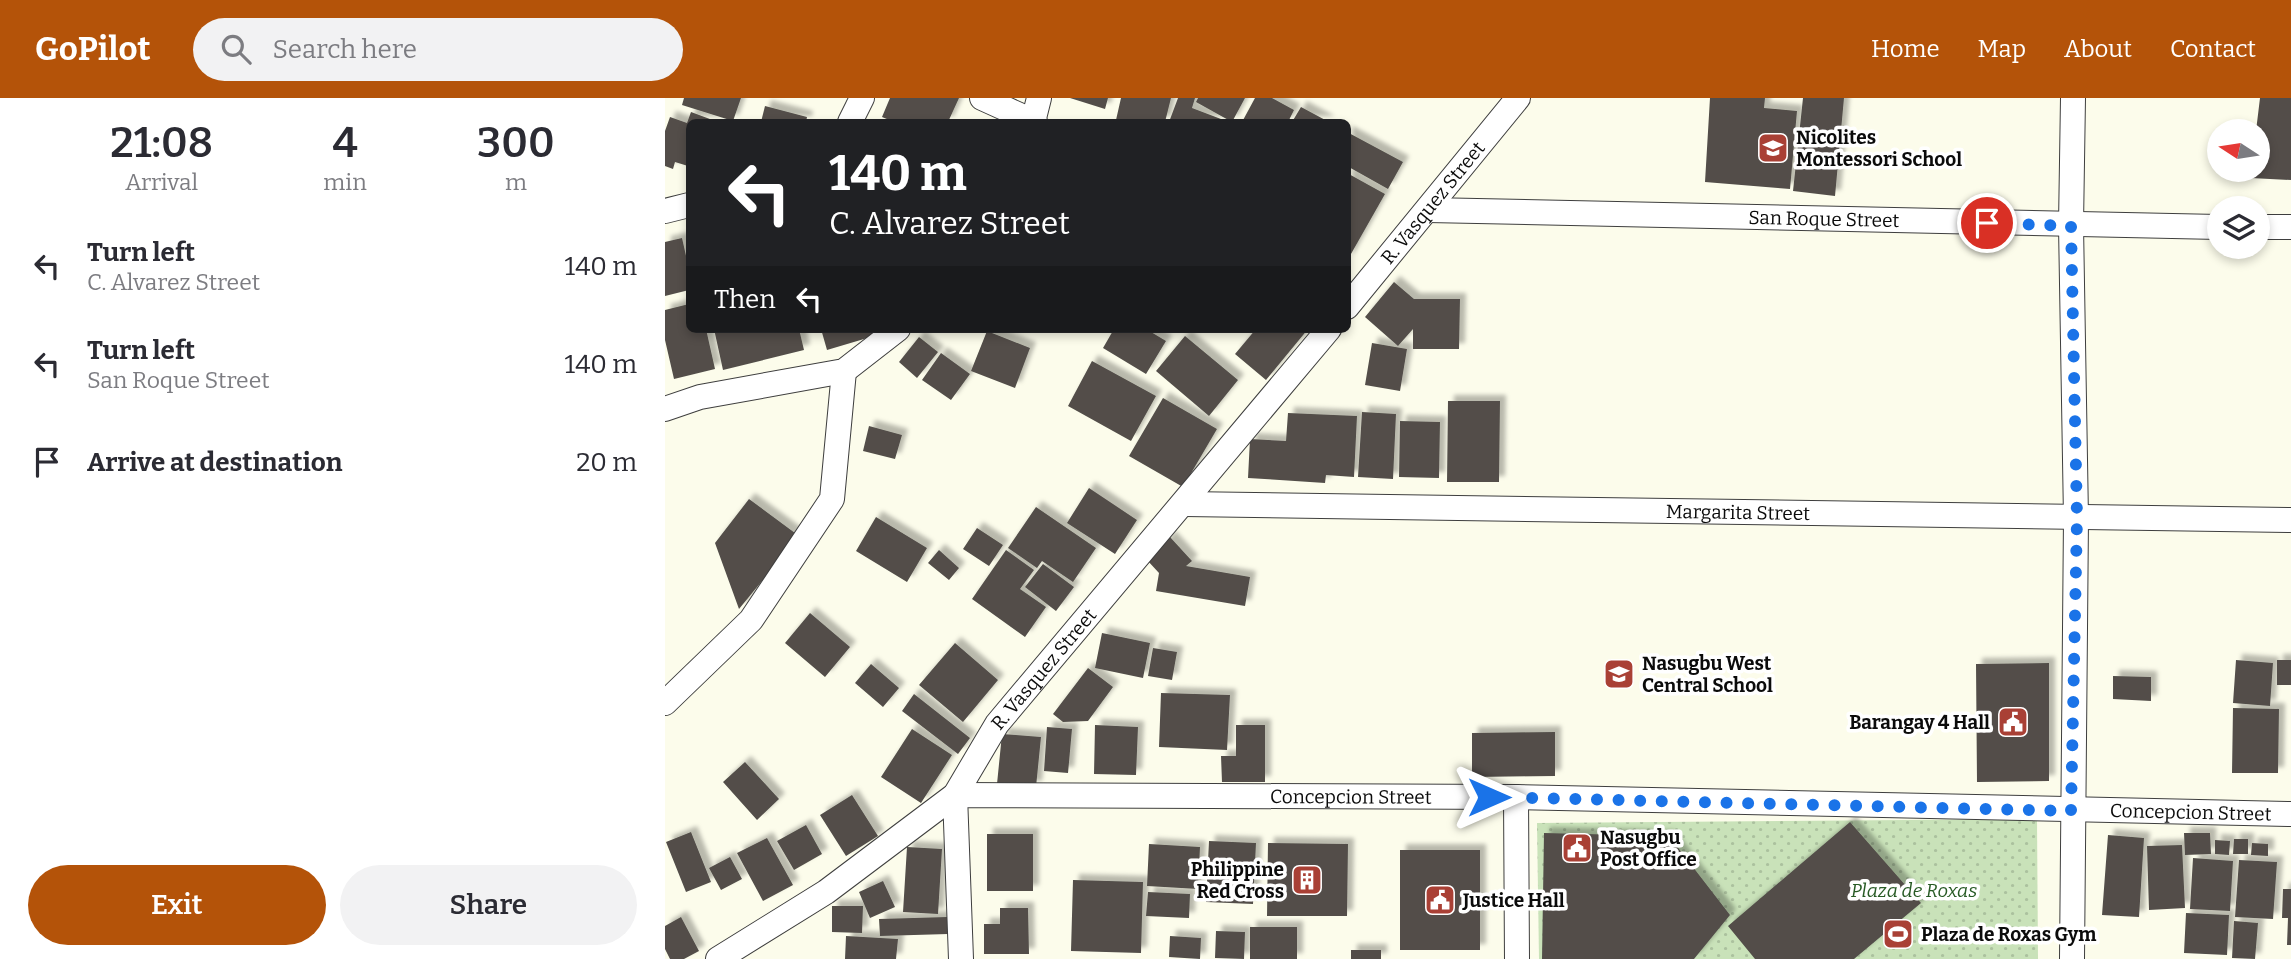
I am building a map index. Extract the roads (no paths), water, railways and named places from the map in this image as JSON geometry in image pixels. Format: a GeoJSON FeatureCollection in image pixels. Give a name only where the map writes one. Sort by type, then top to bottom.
{"type":"FeatureCollection","features":[{"type":"Feature","properties":{"kind":"street"},"geometry":{"type":"LineString","coordinates":[[852,119],[862,98]]}},
{"type":"Feature","properties":{"kind":"street"},"geometry":{"type":"LineString","coordinates":[[982,98],[1028,119]]}},
{"type":"Feature","properties":{"kind":"street"},"geometry":{"type":"LineString","coordinates":[[1035,119],[1039,98]]}},
{"type":"Feature","properties":{"kind":"street","name":"R. Vasquez Street"},"geometry":{"type":"LineString","coordinates":[[1352,292],[1428,210],[1518,98]]}},
{"type":"Feature","properties":{"kind":"street"},"geometry":{"type":"LineString","coordinates":[[2072,959],[2071,811],[2077,518],[2071,226],[2073,98]]}},
{"type":"Feature","properties":{"kind":"street"},"geometry":{"type":"LineString","coordinates":[[665,211],[686,206]]}},
{"type":"Feature","properties":{"kind":"street","name":"San Roque Street"},"geometry":{"type":"LineString","coordinates":[[1428,210],[2207,227]]}},
{"type":"Feature","properties":{"kind":"street"},"geometry":{"type":"LineString","coordinates":[[2270,227],[2291,227]]}},
{"type":"Feature","properties":{"kind":"street"},"geometry":{"type":"LineString","coordinates":[[665,409],[700,397],[844,371],[893,333]]}},
{"type":"Feature","properties":{"kind":"street","name":"R. Vasquez Street"},"geometry":{"type":"LineString","coordinates":[[718,959],[826,892],[955,795],[997,724],[1185,504],[1326,333]]}},
{"type":"Feature","properties":{"kind":"street"},"geometry":{"type":"LineString","coordinates":[[665,703],[751,620],[832,499],[844,371]]}},
{"type":"Feature","properties":{"kind":"street","name":"Margarita Street"},"geometry":{"type":"LineString","coordinates":[[1185,504],[2291,520]]}},
{"type":"Feature","properties":{"kind":"street"},"geometry":{"type":"LineString","coordinates":[[955,795],[961,959]]}},
{"type":"Feature","properties":{"kind":"street","name":"Concepcion Street"},"geometry":{"type":"LineString","coordinates":[[955,795],[1516,797],[2291,814]]}},
{"type":"Feature","properties":{"kind":"street"},"geometry":{"type":"LineString","coordinates":[[1516,797],[1517,959]]}},
{"type":"Feature","properties":{"kind":"place","name":"Nicolites Montessori School"},"geometry":{"type":"Point","coordinates":[1773,148]}},
{"type":"Feature","properties":{"kind":"place","name":"Nasugbu West Central School"},"geometry":{"type":"Point","coordinates":[1619,674]}},
{"type":"Feature","properties":{"kind":"place","name":"Barangay 4 Hall"},"geometry":{"type":"Point","coordinates":[2013,722]}},
{"type":"Feature","properties":{"kind":"place","name":"Nasugbu Post Office"},"geometry":{"type":"Point","coordinates":[1577,848]}},
{"type":"Feature","properties":{"kind":"place","name":"Philippine Red Cross"},"geometry":{"type":"Point","coordinates":[1307,880]}},
{"type":"Feature","properties":{"kind":"place","name":"Justice Hall"},"geometry":{"type":"Point","coordinates":[1440,900]}},
{"type":"Feature","properties":{"kind":"place","name":"Plaza de Roxas Gym"},"geometry":{"type":"Point","coordinates":[1898,934]}},
{"type":"Feature","properties":{"kind":"park label","name":"Plaza de Roxas"},"geometry":{"type":"Point","coordinates":[1914,890]}}]}
